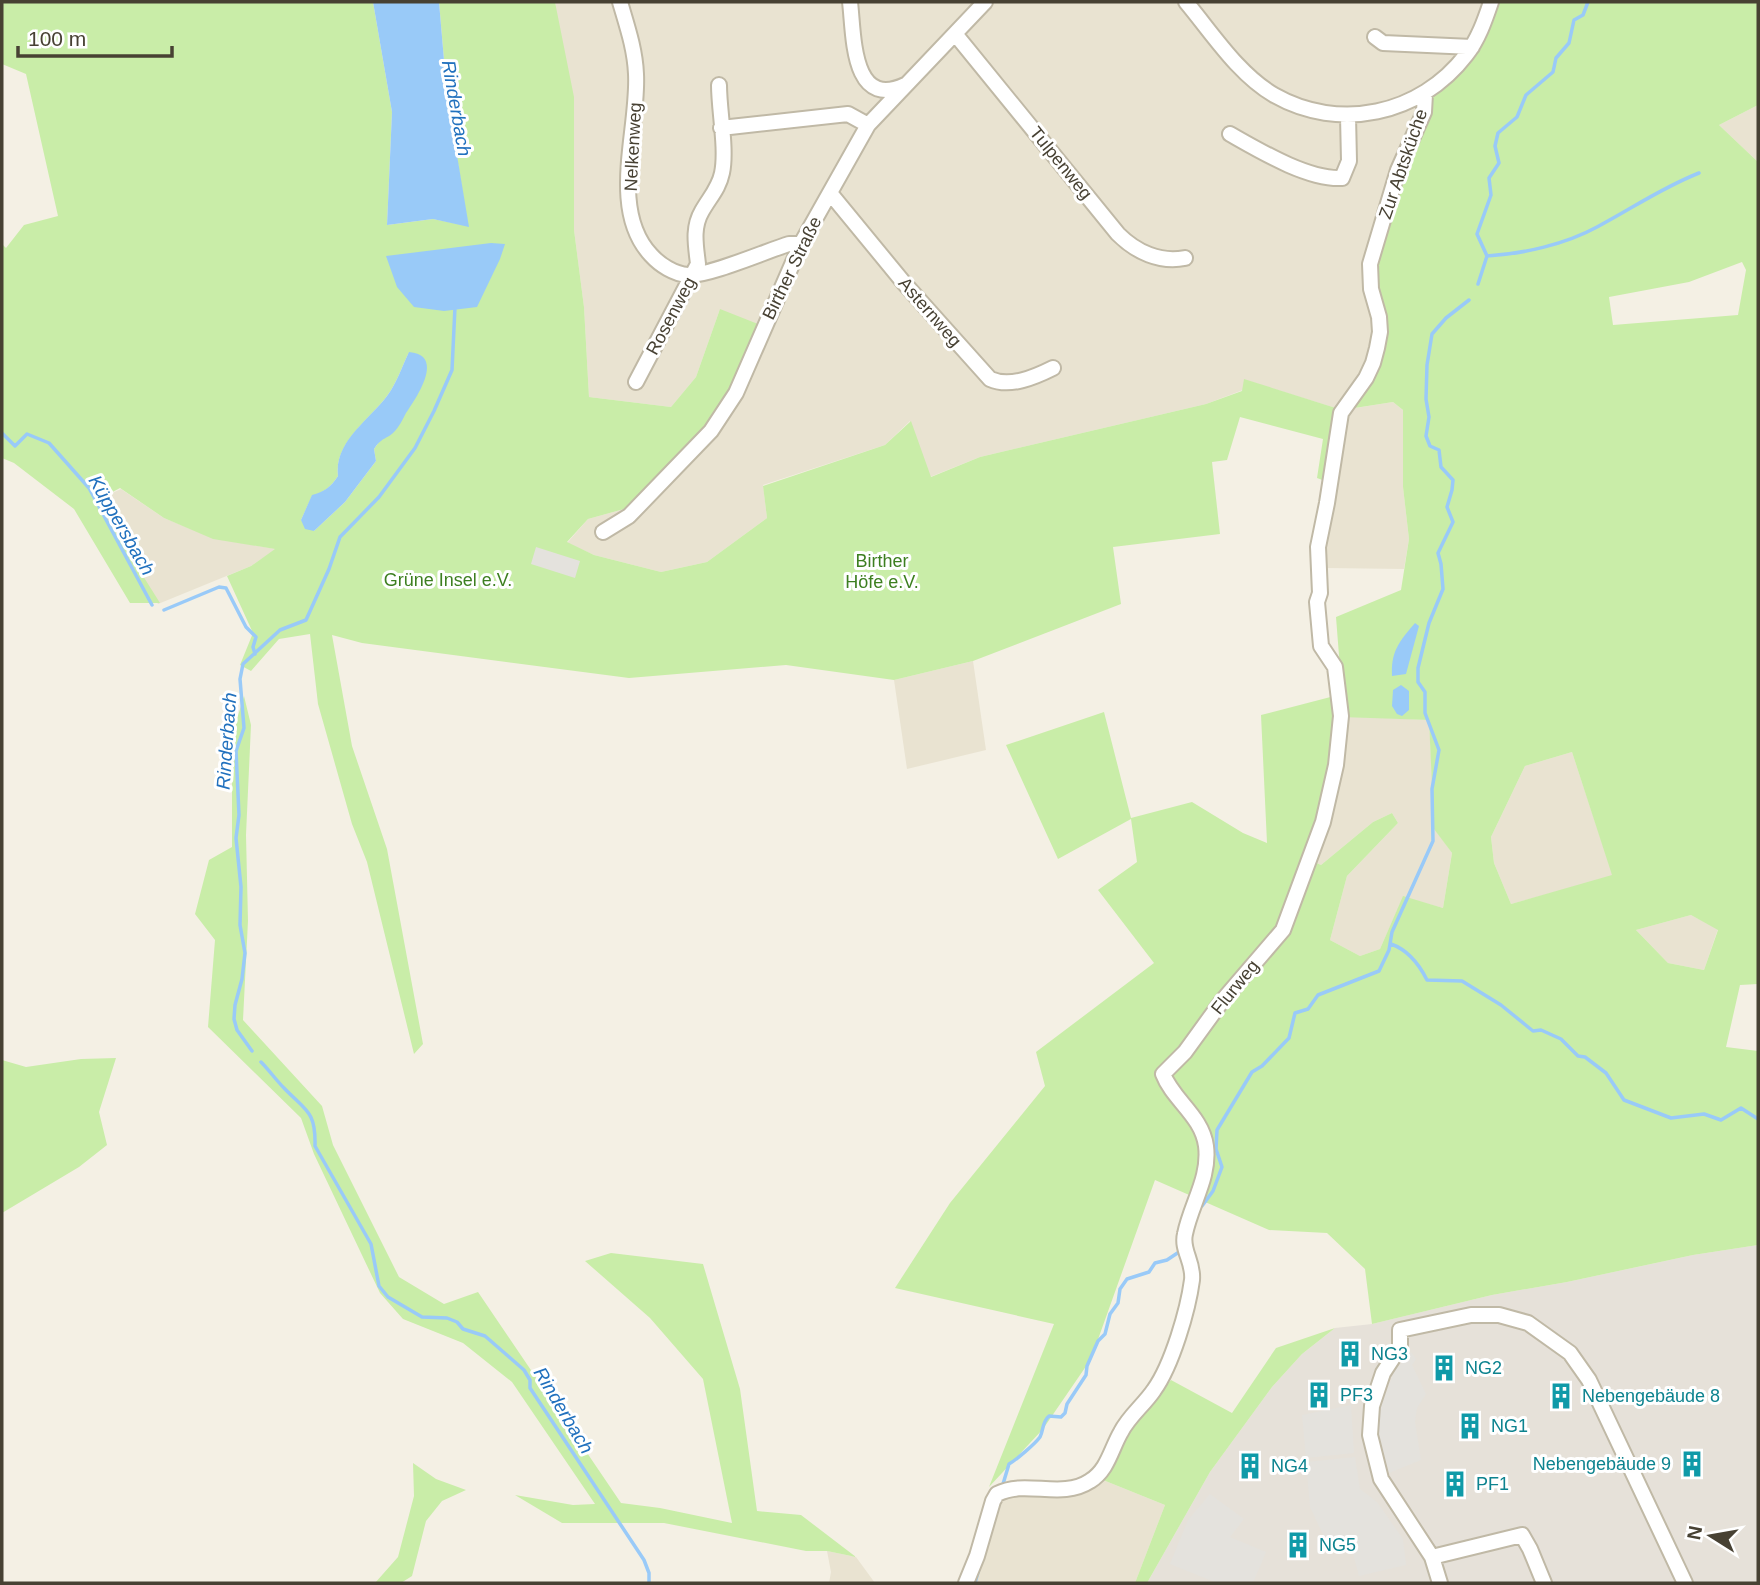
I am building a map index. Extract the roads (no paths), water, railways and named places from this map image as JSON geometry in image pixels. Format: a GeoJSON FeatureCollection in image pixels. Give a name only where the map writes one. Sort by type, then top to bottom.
{"type":"FeatureCollection","features":[{"type":"Feature","properties":{"kind":"street","name":"Nelkenweg"},"geometry":{"type":"LineString","coordinates":[[620,2],[634,54],[636,75],[628,167],[629,198],[635,225],[648,251],[658,262],[680,273],[693,274]]}},
{"type":"Feature","properties":{"kind":"street"},"geometry":{"type":"LineString","coordinates":[[850,2],[860,74],[875,88],[887,90],[910,83]]}},
{"type":"Feature","properties":{"kind":"street","name":"Birther Straße"},"geometry":{"type":"LineString","coordinates":[[603,532],[629,516],[711,431],[736,393],[801,244],[868,125],[985,2]]}},
{"type":"Feature","properties":{"kind":"street","name":"Zur Abtsküche"},"geometry":{"type":"LineString","coordinates":[[1186,2],[1244,71],[1272,94],[1309,111],[1348,116],[1393,106],[1425,94],[1443,80],[1472,47],[1491,2]]}},
{"type":"Feature","properties":{"kind":"street","name":"Tulpenweg"},"geometry":{"type":"LineString","coordinates":[[956,35],[1129,245],[1172,261],[1185,258]]}},
{"type":"Feature","properties":{"kind":"street"},"geometry":{"type":"LineString","coordinates":[[1375,37],[1383,43],[1472,47]]}},
{"type":"Feature","properties":{"kind":"street","name":"Rosenweg"},"geometry":{"type":"LineString","coordinates":[[636,382],[698,264],[696,227],[701,212],[719,184],[723,168],[719,85]]}},
{"type":"Feature","properties":{"kind":"street","name":"Zur Abtsküche"},"geometry":{"type":"LineString","coordinates":[[1369,275],[1398,170],[1424,112],[1425,94]]}},
{"type":"Feature","properties":{"kind":"street"},"geometry":{"type":"LineString","coordinates":[[721,128],[849,114],[868,125]]}},
{"type":"Feature","properties":{"kind":"street"},"geometry":{"type":"LineString","coordinates":[[1230,134],[1297,167],[1342,178],[1349,161],[1348,116]]}},
{"type":"Feature","properties":{"kind":"street","name":"Asternweg"},"geometry":{"type":"LineString","coordinates":[[830,193],[904,283],[990,380],[1001,383],[1019,381],[1036,377],[1053,368]]}},
{"type":"Feature","properties":{"kind":"street"},"geometry":{"type":"LineString","coordinates":[[693,274],[789,244],[801,244]]}},
{"type":"Feature","properties":{"kind":"street","name":"Flurweg"},"geometry":{"type":"LineString","coordinates":[[966,1583],[997,1494],[1019,1488],[1067,1490],[1091,1480],[1105,1466],[1122,1429],[1153,1392],[1172,1351],[1192,1278],[1191,1262],[1183,1246],[1205,1175],[1206,1145],[1194,1115],[1163,1074],[1185,1052],[1283,929],[1323,822],[1336,765],[1340,716],[1335,667],[1321,646],[1317,602],[1320,593],[1318,547],[1341,413],[1366,378],[1377,348],[1379,317],[1369,275]]}},
{"type":"Feature","properties":{"kind":"street"},"geometry":{"type":"LineString","coordinates":[[1440,1583],[1432,1557],[1381,1479],[1370,1435],[1372,1406],[1383,1373],[1400,1347],[1399,1330],[1471,1315],[1499,1315],[1528,1322],[1570,1353],[1589,1380],[1685,1583]]}},
{"type":"Feature","properties":{"kind":"street"},"geometry":{"type":"LineString","coordinates":[[1432,1557],[1521,1535],[1545,1583]]}},
{"type":"Feature","properties":{"kind":"water"},"geometry":{"type":"Polygon","coordinates":[[[373,2],[439,2],[447,95],[469,227],[433,219],[387,225],[392,112],[373,2]]]}},
{"type":"Feature","properties":{"kind":"water"},"geometry":{"type":"Polygon","coordinates":[[[491,243],[505,244],[477,307],[444,311],[414,307],[397,287],[386,256],[491,243]]]}},
{"type":"Feature","properties":{"kind":"water"},"geometry":{"type":"Polygon","coordinates":[[[409,352],[420,355],[426,361],[425,378],[416,398],[396,430],[374,449],[376,461],[345,502],[314,531],[305,529],[301,520],[312,495],[327,489],[338,476],[338,464],[347,442],[391,391],[409,352]]]}},
{"type":"Feature","properties":{"kind":"water"},"geometry":{"type":"Polygon","coordinates":[[[1415,623],[1419,626],[1406,674],[1392,676],[1397,647],[1415,623]]]}},
{"type":"Feature","properties":{"kind":"water"},"geometry":{"type":"Polygon","coordinates":[[[1401,685],[1409,691],[1409,710],[1402,716],[1397,714],[1392,706],[1393,690],[1401,685]]]}},
{"type":"Feature","properties":{"kind":"waterway"},"geometry":{"type":"LineString","coordinates":[[1478,284],[1487,256],[1477,234],[1491,195],[1489,178],[1499,163],[1495,146],[1498,133],[1517,117],[1526,95],[1553,72],[1556,58],[1569,43],[1574,20],[1583,15],[1588,2]]}},
{"type":"Feature","properties":{"kind":"waterway"},"geometry":{"type":"LineString","coordinates":[[1487,256],[1515,253],[1572,238],[1699,173]]}},
{"type":"Feature","properties":{"kind":"waterway"},"geometry":{"type":"LineString","coordinates":[[1202,1206],[1213,1191],[1222,1167],[1216,1149],[1217,1130],[1252,1072],[1262,1066],[1289,1038],[1295,1013],[1308,1009],[1318,995],[1379,971],[1389,950],[1392,932],[1433,841],[1432,789],[1439,750],[1425,713],[1425,692],[1418,682],[1418,668],[1429,623],[1443,589],[1438,553],[1453,522],[1447,507],[1453,480],[1441,467],[1439,450],[1430,446],[1426,436],[1429,417],[1426,399],[1427,365],[1432,334],[1446,318],[1469,300]]}},
{"type":"Feature","properties":{"kind":"waterway","name":"Rinderbach"},"geometry":{"type":"LineString","coordinates":[[252,1051],[237,1030],[234,1019],[245,953],[240,925],[241,887],[236,838],[239,815],[236,751],[244,728],[240,679],[243,664],[280,630],[306,620],[340,537],[379,497],[415,448],[452,370],[455,307]]}},
{"type":"Feature","properties":{"kind":"waterway","name":"Küppersbach"},"geometry":{"type":"LineString","coordinates":[[2,433],[15,446],[27,434],[49,443],[89,488],[152,605]]}},
{"type":"Feature","properties":{"kind":"waterway","name":"Küppersbach"},"geometry":{"type":"LineString","coordinates":[[164,610],[219,587],[226,588],[246,627],[256,637],[253,647],[255,654]]}},
{"type":"Feature","properties":{"kind":"waterway"},"geometry":{"type":"LineString","coordinates":[[1391,944],[1412,958],[1427,980],[1462,981],[1501,1005],[1533,1031],[1541,1030],[1561,1039],[1578,1056],[1585,1057],[1606,1073],[1624,1100],[1671,1118],[1704,1114],[1721,1120],[1741,1108],[1758,1119]]}},
{"type":"Feature","properties":{"kind":"waterway","name":"Rinderbach"},"geometry":{"type":"LineString","coordinates":[[261,1062],[308,1112],[314,1125],[315,1146],[371,1244],[379,1286],[388,1297],[422,1317],[447,1318],[457,1322],[463,1329],[485,1336],[524,1370],[530,1380],[530,1388],[644,1560],[649,1573],[649,1583]]}},
{"type":"Feature","properties":{"kind":"waterway"},"geometry":{"type":"LineString","coordinates":[[1003,1484],[1009,1464],[1038,1440],[1047,1418],[1061,1417],[1065,1413],[1067,1404],[1086,1375],[1098,1341],[1105,1334],[1110,1314],[1118,1303],[1120,1289],[1127,1279],[1149,1272],[1155,1263],[1167,1260],[1179,1252]]}},
{"type":"Feature","properties":{"kind":"waterway"},"geometry":{"type":"LineString","coordinates":[[975,1583],[980,1565]]}},
{"type":"Feature","properties":{"kind":"place","name":"NG3"},"geometry":{"type":"Point","coordinates":[1350,1354]}},
{"type":"Feature","properties":{"kind":"place","name":"NG2"},"geometry":{"type":"Point","coordinates":[1444,1368]}},
{"type":"Feature","properties":{"kind":"place","name":"PF3"},"geometry":{"type":"Point","coordinates":[1319,1395]}},
{"type":"Feature","properties":{"kind":"place","name":"Nebengebäude 8"},"geometry":{"type":"Point","coordinates":[1561,1396]}},
{"type":"Feature","properties":{"kind":"place","name":"NG1"},"geometry":{"type":"Point","coordinates":[1470,1426]}},
{"type":"Feature","properties":{"kind":"place","name":"Nebengebäude 9"},"geometry":{"type":"Point","coordinates":[1692,1464]}},
{"type":"Feature","properties":{"kind":"place","name":"NG4"},"geometry":{"type":"Point","coordinates":[1250,1466]}},
{"type":"Feature","properties":{"kind":"place","name":"PF1"},"geometry":{"type":"Point","coordinates":[1455,1484]}},
{"type":"Feature","properties":{"kind":"place","name":"NG5"},"geometry":{"type":"Point","coordinates":[1298,1545]}},
{"type":"Feature","properties":{"kind":"park label","name":"Birther Höfe e.V."},"geometry":{"type":"Point","coordinates":[882,571]}},
{"type":"Feature","properties":{"kind":"park label","name":"Grüne Insel e.V."},"geometry":{"type":"Point","coordinates":[448,580]}}]}
